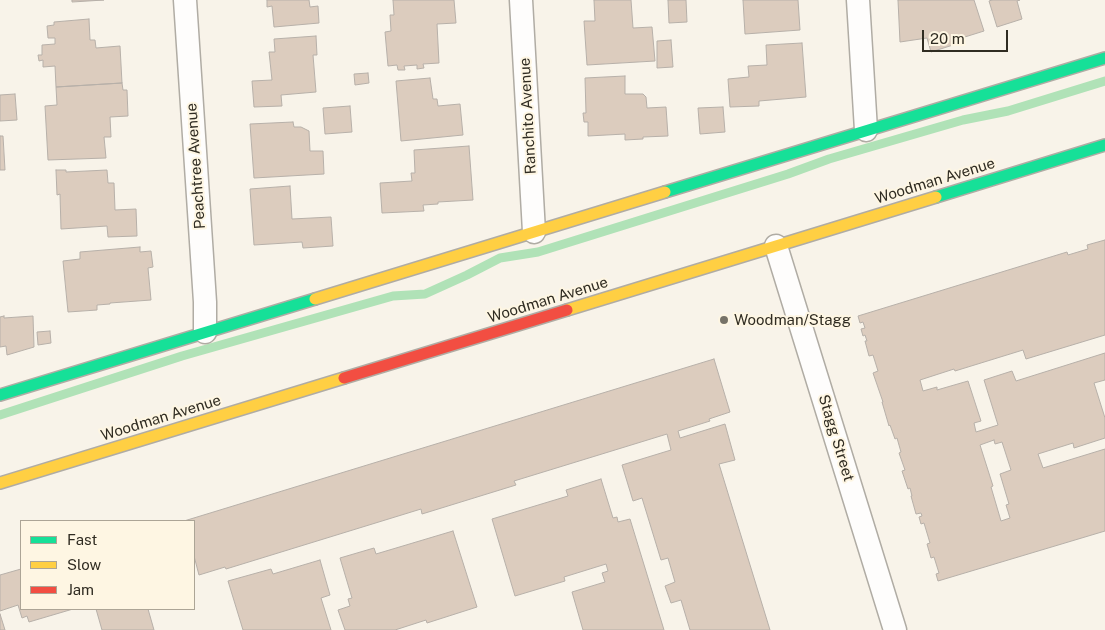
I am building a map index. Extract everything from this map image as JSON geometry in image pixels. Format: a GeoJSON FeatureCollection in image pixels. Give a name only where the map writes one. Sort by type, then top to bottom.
{"type":"FeatureCollection","features":[{"type":"Feature","properties":{"kind":"street","name":"Peachtree Avenue"},"geometry":{"type":"LineString","coordinates":[[185,0],[205,302],[205,332]]}},
{"type":"Feature","properties":{"kind":"street","name":"Ranchito Avenue"},"geometry":{"type":"LineString","coordinates":[[521,0],[534,232]]}},
{"type":"Feature","properties":{"kind":"street"},"geometry":{"type":"LineString","coordinates":[[858,0],[866,130]]}},
{"type":"Feature","properties":{"kind":"street"},"geometry":{"type":"LineString","coordinates":[[0,395],[1105,58]]}},
{"type":"Feature","properties":{"kind":"street","name":"Woodman Avenue"},"geometry":{"type":"LineString","coordinates":[[0,483],[1105,144]]}},
{"type":"Feature","properties":{"kind":"street","name":"Stagg Street"},"geometry":{"type":"LineString","coordinates":[[776,246],[895,630]]}},
{"type":"Feature","properties":{"kind":"building"},"geometry":{"type":"Polygon","coordinates":[[[72,0],[104,0],[72,2],[72,0]]]}},
{"type":"Feature","properties":{"kind":"building"},"geometry":{"type":"Polygon","coordinates":[[[267,0],[309,0],[310,7],[318,6],[319,23],[274,27],[272,6],[267,7],[267,0]]]}},
{"type":"Feature","properties":{"kind":"building"},"geometry":{"type":"Polygon","coordinates":[[[393,0],[454,0],[456,23],[437,24],[439,63],[423,64],[424,68],[417,69],[417,65],[404,66],[405,70],[398,70],[397,65],[388,66],[385,32],[391,31],[390,15],[394,15],[393,0]]]}},
{"type":"Feature","properties":{"kind":"building"},"geometry":{"type":"Polygon","coordinates":[[[594,0],[631,0],[633,28],[652,27],[655,61],[587,65],[584,21],[595,21],[594,0]]]}},
{"type":"Feature","properties":{"kind":"building"},"geometry":{"type":"Polygon","coordinates":[[[668,0],[686,0],[687,22],[669,23],[668,0]]]}},
{"type":"Feature","properties":{"kind":"building"},"geometry":{"type":"Polygon","coordinates":[[[743,0],[798,0],[800,30],[745,34],[743,0]]]}},
{"type":"Feature","properties":{"kind":"building"},"geometry":{"type":"Polygon","coordinates":[[[898,0],[974,0],[984,31],[952,41],[953,45],[931,52],[927,38],[900,42],[898,0]]]}},
{"type":"Feature","properties":{"kind":"building"},"geometry":{"type":"Polygon","coordinates":[[[1020,0],[1017,1],[1022,19],[997,27],[989,1],[1020,0]]]}},
{"type":"Feature","properties":{"kind":"building"},"geometry":{"type":"Polygon","coordinates":[[[89,19],[90,40],[95,40],[96,48],[120,46],[122,83],[56,87],[55,66],[43,67],[43,60],[39,61],[38,55],[42,55],[42,45],[55,44],[55,38],[48,38],[47,26],[54,25],[54,22],[89,19]]]}},
{"type":"Feature","properties":{"kind":"building"},"geometry":{"type":"Polygon","coordinates":[[[316,36],[317,55],[313,55],[316,92],[281,95],[282,106],[254,107],[252,81],[272,80],[269,52],[275,52],[274,39],[316,36]]]}},
{"type":"Feature","properties":{"kind":"building"},"geometry":{"type":"Polygon","coordinates":[[[671,40],[673,67],[657,68],[657,41],[671,40]]]}},
{"type":"Feature","properties":{"kind":"building"},"geometry":{"type":"Polygon","coordinates":[[[802,43],[806,97],[759,101],[759,106],[730,107],[728,79],[749,77],[748,66],[767,65],[766,45],[802,43]]]}},
{"type":"Feature","properties":{"kind":"building"},"geometry":{"type":"Polygon","coordinates":[[[368,73],[369,83],[355,85],[354,74],[368,73]]]}},
{"type":"Feature","properties":{"kind":"building"},"geometry":{"type":"Polygon","coordinates":[[[625,76],[625,94],[643,94],[646,97],[647,108],[666,107],[668,136],[625,140],[625,134],[588,136],[588,122],[584,122],[583,113],[586,113],[585,78],[625,76]]]}},
{"type":"Feature","properties":{"kind":"building"},"geometry":{"type":"Polygon","coordinates":[[[430,78],[433,99],[437,99],[438,106],[460,104],[463,135],[401,141],[396,81],[430,78]]]}},
{"type":"Feature","properties":{"kind":"building"},"geometry":{"type":"Polygon","coordinates":[[[122,83],[123,90],[127,90],[128,116],[110,117],[111,137],[104,137],[106,158],[48,160],[45,106],[57,105],[56,87],[122,83]]]}},
{"type":"Feature","properties":{"kind":"building"},"geometry":{"type":"Polygon","coordinates":[[[15,94],[17,120],[0,121],[0,95],[15,94]]]}},
{"type":"Feature","properties":{"kind":"building"},"geometry":{"type":"Polygon","coordinates":[[[350,106],[352,132],[325,134],[323,108],[350,106]]]}},
{"type":"Feature","properties":{"kind":"building"},"geometry":{"type":"Polygon","coordinates":[[[723,107],[725,132],[700,134],[698,108],[723,107]]]}},
{"type":"Feature","properties":{"kind":"building"},"geometry":{"type":"Polygon","coordinates":[[[293,122],[294,127],[301,127],[309,131],[310,151],[323,151],[324,174],[254,178],[250,124],[293,122]]]}},
{"type":"Feature","properties":{"kind":"building"},"geometry":{"type":"Polygon","coordinates":[[[0,136],[3,136],[5,170],[0,170],[0,136]]]}},
{"type":"Feature","properties":{"kind":"building"},"geometry":{"type":"Polygon","coordinates":[[[469,146],[473,200],[423,205],[424,211],[382,213],[380,183],[412,181],[411,173],[415,173],[414,150],[469,146]]]}},
{"type":"Feature","properties":{"kind":"building"},"geometry":{"type":"Polygon","coordinates":[[[56,170],[66,170],[66,172],[107,170],[108,183],[114,183],[115,210],[136,209],[137,236],[108,237],[107,226],[61,229],[60,194],[57,195],[56,170]]]}},
{"type":"Feature","properties":{"kind":"building"},"geometry":{"type":"Polygon","coordinates":[[[290,186],[292,219],[331,217],[333,246],[303,248],[302,242],[254,245],[250,189],[290,186]]]}},
{"type":"Feature","properties":{"kind":"building"},"geometry":{"type":"Polygon","coordinates":[[[1105,240],[1105,335],[1026,359],[1023,350],[920,380],[923,391],[937,387],[937,390],[968,381],[981,421],[974,423],[976,432],[998,425],[984,380],[1012,371],[1016,381],[1105,353],[1105,380],[1094,383],[1105,418],[1105,438],[1074,448],[1073,443],[1038,454],[1043,468],[1105,449],[1105,531],[938,581],[936,574],[939,573],[934,557],[931,558],[927,544],[930,543],[924,523],[921,524],[919,517],[922,516],[921,513],[916,514],[910,488],[908,489],[902,471],[905,470],[899,453],[901,452],[897,438],[895,439],[889,426],[873,373],[878,371],[873,355],[869,356],[865,341],[867,341],[861,329],[865,328],[863,322],[860,323],[858,316],[1067,252],[1068,255],[1088,249],[1087,245],[1105,240]],[[994,440],[980,445],[993,486],[991,487],[1001,521],[1010,518],[1006,505],[1009,504],[1000,474],[1011,470],[1002,442],[995,444],[994,440]]]}},
{"type":"Feature","properties":{"kind":"building"},"geometry":{"type":"Polygon","coordinates":[[[140,247],[140,252],[151,251],[153,267],[148,268],[151,300],[110,303],[97,305],[97,310],[68,312],[63,261],[80,259],[80,252],[140,247]]]}},
{"type":"Feature","properties":{"kind":"building"},"geometry":{"type":"Polygon","coordinates":[[[4,316],[4,318],[33,316],[34,347],[7,355],[6,346],[0,347],[0,317],[4,316]]]}},
{"type":"Feature","properties":{"kind":"building"},"geometry":{"type":"Polygon","coordinates":[[[50,331],[51,343],[38,345],[37,332],[50,331]]]}},
{"type":"Feature","properties":{"kind":"building"},"geometry":{"type":"Polygon","coordinates":[[[714,359],[730,412],[709,419],[710,421],[678,431],[680,438],[725,424],[735,460],[719,464],[770,630],[690,630],[681,600],[671,603],[665,586],[675,582],[668,558],[661,560],[642,498],[633,501],[622,465],[671,450],[667,434],[514,481],[516,485],[422,514],[421,509],[226,569],[225,567],[199,575],[195,560],[195,520],[187,520],[714,359]]]}},
{"type":"Feature","properties":{"kind":"building"},"geometry":{"type":"Polygon","coordinates":[[[601,479],[613,518],[617,517],[618,522],[630,519],[664,630],[583,630],[572,592],[605,582],[602,573],[608,571],[606,564],[564,577],[565,581],[515,596],[492,519],[568,496],[566,490],[601,479]]]}},
{"type":"Feature","properties":{"kind":"building"},"geometry":{"type":"Polygon","coordinates":[[[453,531],[477,607],[427,623],[426,620],[395,630],[345,630],[338,610],[350,606],[348,599],[352,598],[340,558],[374,548],[376,554],[453,531]]]}},
{"type":"Feature","properties":{"kind":"building"},"geometry":{"type":"Polygon","coordinates":[[[320,560],[330,595],[321,598],[331,630],[243,630],[228,581],[271,569],[273,574],[320,560]]]}},
{"type":"Feature","properties":{"kind":"building"},"geometry":{"type":"Polygon","coordinates":[[[20,569],[20,610],[70,610],[29,622],[27,616],[22,618],[18,605],[0,611],[0,575],[20,569]]]}},
{"type":"Feature","properties":{"kind":"building"},"geometry":{"type":"Polygon","coordinates":[[[96,610],[148,610],[154,630],[102,630],[96,610]]]}},
{"type":"Feature","properties":{"kind":"building"},"geometry":{"type":"Polygon","coordinates":[[[0,614],[5,630],[0,630],[0,614]]]}},
{"type":"Feature","properties":{"kind":"waterway"},"geometry":{"type":"LineString","coordinates":[[0,415],[182,356],[393,296],[425,294],[500,258],[538,252],[788,174],[829,159],[963,120],[1008,111],[1105,81]]}},
{"type":"Feature","properties":{"kind":"traffic: fast"},"geometry":{"type":"LineString","coordinates":[[665,192],[1105,58]]}},
{"type":"Feature","properties":{"kind":"traffic: fast"},"geometry":{"type":"LineString","coordinates":[[936,197],[1105,145]]}},
{"type":"Feature","properties":{"kind":"traffic: fast"},"geometry":{"type":"LineString","coordinates":[[0,395],[315,299]]}},
{"type":"Feature","properties":{"kind":"traffic: slow"},"geometry":{"type":"LineString","coordinates":[[315,299],[665,192]]}},
{"type":"Feature","properties":{"kind":"traffic: slow"},"geometry":{"type":"LineString","coordinates":[[567,310],[936,197]]}},
{"type":"Feature","properties":{"kind":"traffic: slow"},"geometry":{"type":"LineString","coordinates":[[0,483],[344,378]]}},
{"type":"Feature","properties":{"kind":"traffic: jam"},"geometry":{"type":"LineString","coordinates":[[344,378],[567,310]]}},
{"type":"Feature","properties":{"kind":"place","name":"Woodman/Stagg"},"geometry":{"type":"Point","coordinates":[724,320]}}]}
